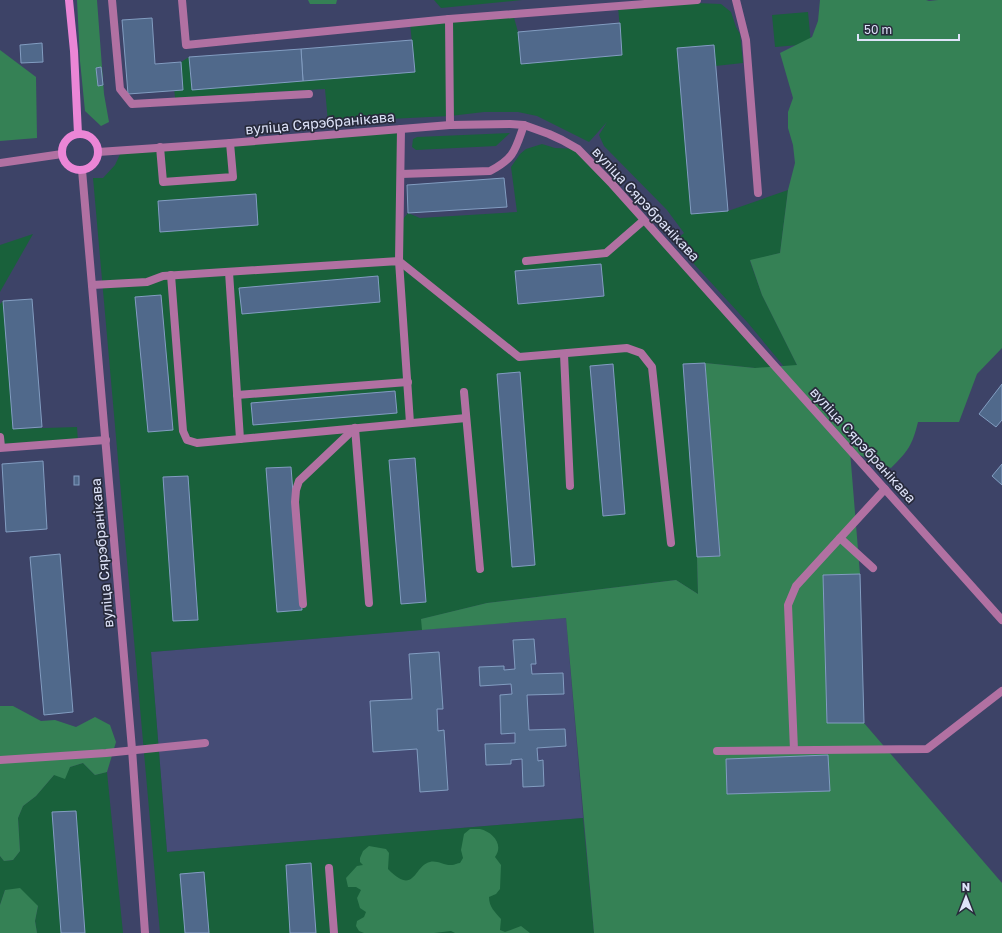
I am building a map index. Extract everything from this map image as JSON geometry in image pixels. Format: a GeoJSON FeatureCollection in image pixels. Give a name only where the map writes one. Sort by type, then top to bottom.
{"type":"FeatureCollection","features":[{"type":"Feature","properties":{"kind":"street"},"geometry":{"type":"LineString","coordinates":[[69,0],[74,51],[78,134]]}},
{"type":"Feature","properties":{"kind":"street"},"geometry":{"type":"LineString","coordinates":[[112,0],[120,89],[132,104],[309,94]]}},
{"type":"Feature","properties":{"kind":"street"},"geometry":{"type":"LineString","coordinates":[[182,0],[186,45],[449,19],[697,0]]}},
{"type":"Feature","properties":{"kind":"street"},"geometry":{"type":"LineString","coordinates":[[736,0],[746,40],[758,193]]}},
{"type":"Feature","properties":{"kind":"street"},"geometry":{"type":"LineString","coordinates":[[449,19],[450,126]]}},
{"type":"Feature","properties":{"kind":"street","name":"вуліца Сярэбранікава"},"geometry":{"type":"LineString","coordinates":[[98,152],[401,129],[510,124],[524,126],[549,134],[578,149],[612,184],[1002,620]]}},
{"type":"Feature","properties":{"kind":"street"},"geometry":{"type":"LineString","coordinates":[[401,174],[490,171],[502,165],[510,158],[515,151],[524,126]]}},
{"type":"Feature","properties":{"kind":"street"},"geometry":{"type":"LineString","coordinates":[[401,129],[399,260],[410,423]]}},
{"type":"Feature","properties":{"kind":"street"},"geometry":{"type":"LineString","coordinates":[[78,134],[90,137],[94,140],[98,152],[96,162],[92,166],[82,170],[76,170],[66,165],[62,154],[62,148],[68,138],[78,134]]}},
{"type":"Feature","properties":{"kind":"street"},"geometry":{"type":"LineString","coordinates":[[160,147],[163,182],[233,177],[230,143]]}},
{"type":"Feature","properties":{"kind":"street"},"geometry":{"type":"LineString","coordinates":[[0,162],[62,154]]}},
{"type":"Feature","properties":{"kind":"street","name":"вуліца Сярэбранікава"},"geometry":{"type":"LineString","coordinates":[[82,170],[132,750],[145,933]]}},
{"type":"Feature","properties":{"kind":"street"},"geometry":{"type":"LineString","coordinates":[[526,261],[606,253],[644,220]]}},
{"type":"Feature","properties":{"kind":"street"},"geometry":{"type":"LineString","coordinates":[[92,285],[147,282],[163,276],[171,275],[399,260],[519,357],[627,348],[641,353],[652,368],[671,542]]}},
{"type":"Feature","properties":{"kind":"street"},"geometry":{"type":"LineString","coordinates":[[229,272],[240,439]]}},
{"type":"Feature","properties":{"kind":"street"},"geometry":{"type":"LineString","coordinates":[[171,275],[183,431],[187,440],[197,443],[466,418]]}},
{"type":"Feature","properties":{"kind":"street"},"geometry":{"type":"LineString","coordinates":[[564,354],[570,486]]}},
{"type":"Feature","properties":{"kind":"street"},"geometry":{"type":"LineString","coordinates":[[237,395],[408,382]]}},
{"type":"Feature","properties":{"kind":"street"},"geometry":{"type":"LineString","coordinates":[[464,392],[480,569]]}},
{"type":"Feature","properties":{"kind":"street"},"geometry":{"type":"LineString","coordinates":[[355,428],[369,603]]}},
{"type":"Feature","properties":{"kind":"street"},"geometry":{"type":"LineString","coordinates":[[303,604],[295,502],[296,490],[299,480],[355,428]]}},
{"type":"Feature","properties":{"kind":"street"},"geometry":{"type":"LineString","coordinates":[[0,437],[0,448],[106,440]]}},
{"type":"Feature","properties":{"kind":"street"},"geometry":{"type":"LineString","coordinates":[[794,750],[788,604],[796,586],[885,489]]}},
{"type":"Feature","properties":{"kind":"street"},"geometry":{"type":"LineString","coordinates":[[840,538],[873,568]]}},
{"type":"Feature","properties":{"kind":"street"},"geometry":{"type":"LineString","coordinates":[[717,751],[927,749],[1002,691]]}},
{"type":"Feature","properties":{"kind":"street"},"geometry":{"type":"LineString","coordinates":[[0,760],[205,743]]}},
{"type":"Feature","properties":{"kind":"street"},"geometry":{"type":"LineString","coordinates":[[329,868],[334,933]]}},
{"type":"Feature","properties":{"kind":"shaded area"},"geometry":{"type":"Polygon","coordinates":[[[566,618],[583,818],[167,852],[151,652],[566,618]]]}},
{"type":"Feature","properties":{"kind":"green space"},"geometry":{"type":"Polygon","coordinates":[[[77,0],[97,0],[104,94],[109,122],[101,126],[85,111],[80,61],[77,0]]]}},
{"type":"Feature","properties":{"kind":"green space"},"geometry":{"type":"Polygon","coordinates":[[[308,0],[337,0],[336,4],[310,4],[308,0]]]}},
{"type":"Feature","properties":{"kind":"green space"},"geometry":{"type":"Polygon","coordinates":[[[434,0],[522,0],[441,8],[434,0]]]}},
{"type":"Feature","properties":{"kind":"green space"},"geometry":{"type":"Polygon","coordinates":[[[820,0],[1002,0],[1002,348],[977,374],[959,422],[918,422],[909,448],[891,468],[850,451],[860,574],[823,575],[827,723],[864,723],[1002,883],[1002,933],[594,933],[566,618],[422,630],[421,619],[487,603],[676,580],[698,594],[697,557],[720,556],[705,363],[755,368],[797,365],[762,295],[750,260],[780,253],[788,190],[795,163],[793,145],[788,128],[788,112],[793,98],[780,53],[812,37],[818,21],[820,0]],[[828,755],[726,759],[727,794],[829,791],[828,755]]]}},
{"type":"Feature","properties":{"kind":"green space"},"geometry":{"type":"Polygon","coordinates":[[[695,3],[721,4],[731,12],[740,34],[743,63],[715,66],[713,45],[677,48],[691,214],[728,211],[788,190],[780,253],[750,261],[762,295],[797,365],[791,375],[748,323],[674,242],[684,233],[667,210],[604,146],[599,135],[607,122],[589,142],[537,116],[518,112],[484,112],[450,116],[328,122],[325,89],[175,98],[174,87],[178,64],[189,57],[192,90],[415,72],[410,23],[513,14],[518,32],[521,64],[622,55],[618,6],[695,3]]]}},
{"type":"Feature","properties":{"kind":"green space"},"geometry":{"type":"Polygon","coordinates":[[[808,12],[811,44],[775,47],[772,15],[808,12]]]}},
{"type":"Feature","properties":{"kind":"green space"},"geometry":{"type":"Polygon","coordinates":[[[0,50],[36,77],[37,138],[0,141],[0,50]]]}},
{"type":"Feature","properties":{"kind":"green space"},"geometry":{"type":"Polygon","coordinates":[[[401,129],[400,223],[408,213],[420,218],[517,212],[511,167],[520,154],[526,149],[542,144],[555,148],[578,149],[777,368],[755,368],[705,363],[683,364],[697,557],[698,594],[676,580],[487,603],[422,619],[422,630],[151,652],[167,852],[583,818],[594,933],[316,933],[311,863],[286,865],[290,933],[209,933],[204,872],[180,874],[185,933],[160,933],[93,178],[103,178],[115,165],[122,150],[401,129]],[[256,195],[158,201],[160,232],[258,225],[256,195]],[[601,264],[515,271],[518,304],[604,296],[601,264]],[[378,276],[240,288],[242,314],[378,276]],[[161,295],[135,298],[148,432],[173,429],[161,295]],[[613,365],[590,366],[603,516],[625,514],[613,365]],[[395,391],[251,403],[253,424],[397,413],[395,391]],[[415,458],[389,460],[401,604],[426,601],[415,458]],[[291,467],[267,468],[302,609],[291,467]],[[188,476],[163,477],[173,621],[198,619],[188,476]]]}},
{"type":"Feature","properties":{"kind":"green space"},"geometry":{"type":"Polygon","coordinates":[[[510,133],[496,146],[416,150],[412,147],[413,139],[417,137],[510,133]]]}},
{"type":"Feature","properties":{"kind":"green space"},"geometry":{"type":"Polygon","coordinates":[[[33,234],[0,292],[0,245],[33,234]]]}},
{"type":"Feature","properties":{"kind":"green space"},"geometry":{"type":"Polygon","coordinates":[[[3,301],[13,429],[77,427],[78,442],[0,448],[0,304],[3,301]]]}},
{"type":"Feature","properties":{"kind":"green space"},"geometry":{"type":"Polygon","coordinates":[[[0,706],[13,706],[41,721],[55,720],[76,727],[95,717],[110,725],[116,742],[107,772],[95,775],[83,763],[70,767],[65,779],[54,775],[36,796],[23,806],[18,818],[20,851],[13,860],[4,861],[0,856],[0,706]]]}},
{"type":"Feature","properties":{"kind":"green space"},"geometry":{"type":"Polygon","coordinates":[[[83,763],[95,775],[107,772],[123,933],[85,933],[76,811],[52,813],[61,933],[37,933],[35,921],[38,906],[5,890],[0,905],[0,856],[4,861],[13,860],[20,851],[18,818],[23,806],[36,796],[54,775],[70,767],[83,763]]]}},
{"type":"Feature","properties":{"kind":"green space"},"geometry":{"type":"Polygon","coordinates":[[[470,829],[480,829],[489,833],[498,844],[495,857],[501,865],[500,889],[496,894],[489,897],[489,901],[491,907],[501,919],[500,930],[505,932],[521,926],[530,933],[455,933],[451,931],[434,933],[364,933],[359,931],[356,926],[357,921],[364,917],[366,912],[360,908],[357,898],[361,890],[356,887],[348,887],[346,878],[357,866],[363,865],[360,862],[360,858],[363,851],[369,846],[386,849],[389,853],[388,869],[397,877],[404,880],[409,880],[420,868],[430,862],[449,865],[460,863],[463,858],[461,850],[464,834],[470,829]]]}},
{"type":"Feature","properties":{"kind":"green space"},"geometry":{"type":"Polygon","coordinates":[[[20,888],[38,906],[35,921],[37,933],[0,933],[0,905],[5,890],[20,888]]]}},
{"type":"Feature","properties":{"kind":"building"},"geometry":{"type":"Polygon","coordinates":[[[152,18],[155,64],[181,62],[183,90],[128,94],[122,20],[152,18]]]}},
{"type":"Feature","properties":{"kind":"building"},"geometry":{"type":"Polygon","coordinates":[[[620,23],[622,55],[521,64],[518,32],[620,23]]]}},
{"type":"Feature","properties":{"kind":"building"},"geometry":{"type":"Polygon","coordinates":[[[412,40],[415,72],[303,81],[301,49],[412,40]]]}},
{"type":"Feature","properties":{"kind":"building"},"geometry":{"type":"Polygon","coordinates":[[[42,43],[43,62],[21,63],[20,45],[42,43]]]}},
{"type":"Feature","properties":{"kind":"building"},"geometry":{"type":"Polygon","coordinates":[[[714,45],[728,211],[691,214],[677,48],[714,45]]]}},
{"type":"Feature","properties":{"kind":"building"},"geometry":{"type":"Polygon","coordinates":[[[301,49],[303,81],[192,90],[189,57],[301,49]]]}},
{"type":"Feature","properties":{"kind":"building"},"geometry":{"type":"Polygon","coordinates":[[[101,67],[103,85],[98,86],[96,68],[101,67]]]}},
{"type":"Feature","properties":{"kind":"building"},"geometry":{"type":"Polygon","coordinates":[[[504,178],[507,207],[408,213],[407,185],[504,178]]]}},
{"type":"Feature","properties":{"kind":"building"},"geometry":{"type":"Polygon","coordinates":[[[256,194],[258,225],[160,232],[158,201],[256,194]]]}},
{"type":"Feature","properties":{"kind":"building"},"geometry":{"type":"Polygon","coordinates":[[[601,264],[604,296],[518,304],[515,271],[601,264]]]}},
{"type":"Feature","properties":{"kind":"building"},"geometry":{"type":"Polygon","coordinates":[[[378,276],[380,302],[242,314],[239,288],[378,276]]]}},
{"type":"Feature","properties":{"kind":"building"},"geometry":{"type":"Polygon","coordinates":[[[161,295],[173,430],[148,432],[135,297],[161,295]]]}},
{"type":"Feature","properties":{"kind":"building"},"geometry":{"type":"Polygon","coordinates":[[[32,299],[42,427],[13,429],[3,301],[32,299]]]}},
{"type":"Feature","properties":{"kind":"building"},"geometry":{"type":"Polygon","coordinates":[[[705,363],[720,556],[697,557],[683,364],[705,363]]]}},
{"type":"Feature","properties":{"kind":"building"},"geometry":{"type":"Polygon","coordinates":[[[613,364],[625,514],[603,516],[590,366],[613,364]]]}},
{"type":"Feature","properties":{"kind":"building"},"geometry":{"type":"Polygon","coordinates":[[[520,372],[535,565],[512,567],[497,374],[520,372]]]}},
{"type":"Feature","properties":{"kind":"building"},"geometry":{"type":"Polygon","coordinates":[[[1002,384],[1002,420],[996,427],[979,414],[1002,384]]]}},
{"type":"Feature","properties":{"kind":"building"},"geometry":{"type":"Polygon","coordinates":[[[395,391],[397,413],[253,425],[251,403],[395,391]]]}},
{"type":"Feature","properties":{"kind":"building"},"geometry":{"type":"Polygon","coordinates":[[[415,458],[426,602],[401,604],[389,460],[415,458]]]}},
{"type":"Feature","properties":{"kind":"building"},"geometry":{"type":"Polygon","coordinates":[[[43,461],[47,529],[6,532],[2,464],[43,461]]]}},
{"type":"Feature","properties":{"kind":"building"},"geometry":{"type":"Polygon","coordinates":[[[1002,464],[1002,485],[992,476],[1002,464]]]}},
{"type":"Feature","properties":{"kind":"building"},"geometry":{"type":"Polygon","coordinates":[[[291,467],[302,610],[277,612],[266,468],[291,467]]]}},
{"type":"Feature","properties":{"kind":"building"},"geometry":{"type":"Polygon","coordinates":[[[74,476],[79,476],[79,485],[74,485],[74,476]]]}},
{"type":"Feature","properties":{"kind":"building"},"geometry":{"type":"Polygon","coordinates":[[[188,476],[198,620],[173,621],[163,477],[188,476]]]}},
{"type":"Feature","properties":{"kind":"building"},"geometry":{"type":"Polygon","coordinates":[[[60,554],[73,712],[44,715],[30,557],[60,554]]]}},
{"type":"Feature","properties":{"kind":"building"},"geometry":{"type":"Polygon","coordinates":[[[860,574],[864,723],[827,723],[823,575],[860,574]]]}},
{"type":"Feature","properties":{"kind":"building"},"geometry":{"type":"Polygon","coordinates":[[[534,639],[536,664],[531,664],[532,674],[563,673],[564,694],[527,695],[529,730],[565,729],[566,746],[537,748],[538,761],[543,760],[544,786],[523,787],[522,759],[511,760],[511,764],[486,765],[485,744],[515,743],[515,733],[501,734],[500,695],[512,694],[511,684],[480,686],[479,667],[504,666],[504,670],[515,669],[513,640],[534,639]]]}},
{"type":"Feature","properties":{"kind":"building"},"geometry":{"type":"Polygon","coordinates":[[[439,652],[443,709],[437,709],[438,731],[444,730],[448,790],[420,792],[417,749],[373,752],[370,701],[412,699],[409,654],[439,652]]]}},
{"type":"Feature","properties":{"kind":"building"},"geometry":{"type":"Polygon","coordinates":[[[828,755],[830,791],[727,794],[726,759],[828,755]]]}},
{"type":"Feature","properties":{"kind":"building"},"geometry":{"type":"Polygon","coordinates":[[[76,811],[85,933],[61,933],[52,812],[76,811]]]}},
{"type":"Feature","properties":{"kind":"building"},"geometry":{"type":"Polygon","coordinates":[[[311,863],[316,933],[290,933],[286,865],[311,863]]]}},
{"type":"Feature","properties":{"kind":"building"},"geometry":{"type":"Polygon","coordinates":[[[204,872],[209,933],[185,933],[180,874],[204,872]]]}}]}
